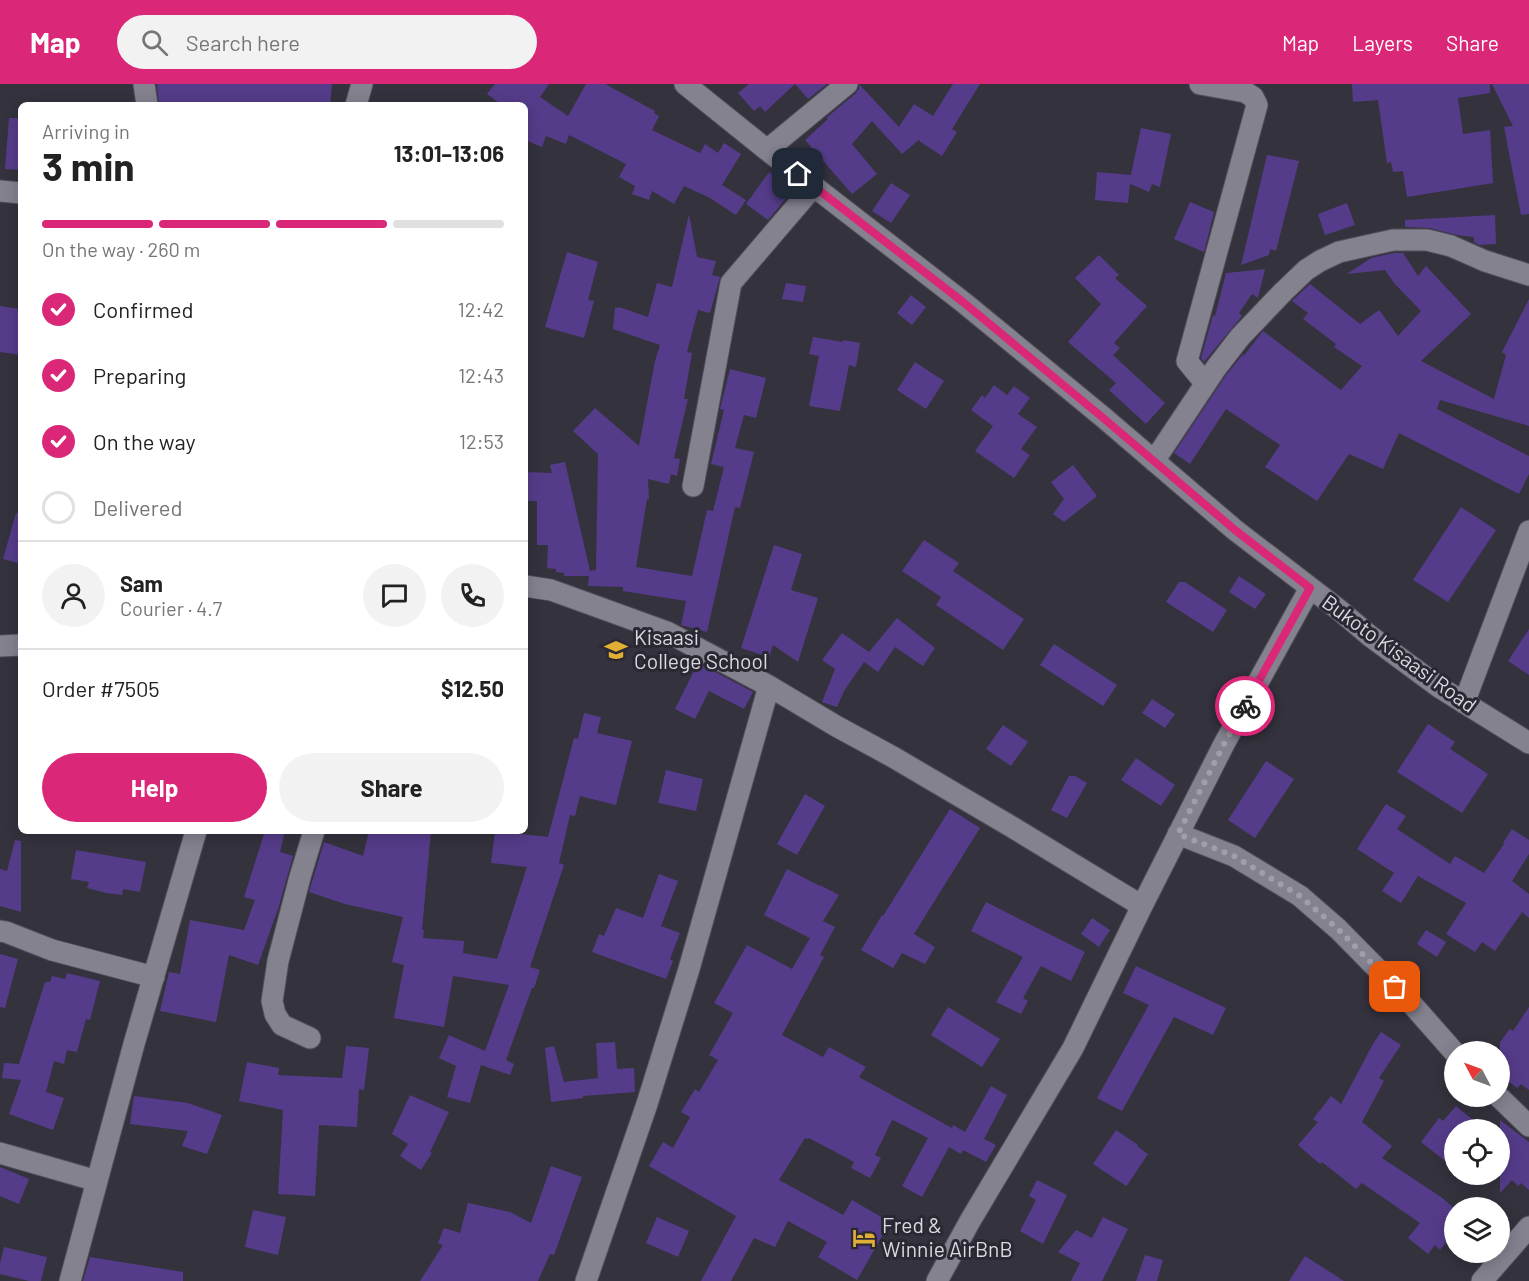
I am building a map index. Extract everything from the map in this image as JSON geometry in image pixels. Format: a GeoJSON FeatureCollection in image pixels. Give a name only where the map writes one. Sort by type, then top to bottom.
{"type":"FeatureCollection","features":[{"type":"Feature","properties":{"kind":"street"},"geometry":{"type":"LineString","coordinates":[[144,84],[147,102]]}},
{"type":"Feature","properties":{"kind":"street"},"geometry":{"type":"LineString","coordinates":[[357,102],[362,84]]}},
{"type":"Feature","properties":{"kind":"street","name":"Bukoto Kisaasi Road"},"geometry":{"type":"LineString","coordinates":[[685,84],[963,302],[1235,530],[1338,609],[1378,643],[1439,687],[1529,743]]}},
{"type":"Feature","properties":{"kind":"street"},"geometry":{"type":"LineString","coordinates":[[767,150],[848,84]]}},
{"type":"Feature","properties":{"kind":"street"},"geometry":{"type":"LineString","coordinates":[[1200,84],[1245,92],[1253,97],[1257,105],[1187,361],[1205,383]]}},
{"type":"Feature","properties":{"kind":"street"},"geometry":{"type":"LineString","coordinates":[[693,486],[731,283],[814,186]]}},
{"type":"Feature","properties":{"kind":"street"},"geometry":{"type":"LineString","coordinates":[[0,190],[18,193]]}},
{"type":"Feature","properties":{"kind":"street"},"geometry":{"type":"LineString","coordinates":[[1154,461],[1205,383],[1240,337],[1306,270],[1320,261],[1339,252],[1393,240],[1427,240],[1451,246],[1485,261],[1529,275]]}},
{"type":"Feature","properties":{"kind":"street"},"geometry":{"type":"LineString","coordinates":[[1464,703],[1529,531]]}},
{"type":"Feature","properties":{"kind":"street"},"geometry":{"type":"LineString","coordinates":[[528,586],[552,590],[667,632],[769,686],[1142,906]]}},
{"type":"Feature","properties":{"kind":"street"},"geometry":{"type":"LineString","coordinates":[[937,1281],[1073,1048],[1224,744],[1310,588]]}},
{"type":"Feature","properties":{"kind":"street"},"geometry":{"type":"LineString","coordinates":[[0,646],[18,645]]}},
{"type":"Feature","properties":{"kind":"street"},"geometry":{"type":"LineString","coordinates":[[592,1279],[689,969],[769,686]]}},
{"type":"Feature","properties":{"kind":"street"},"geometry":{"type":"LineString","coordinates":[[70,1281],[195,834]]}},
{"type":"Feature","properties":{"kind":"street"},"geometry":{"type":"LineString","coordinates":[[310,1038],[282,1025],[275,1014],[272,1001],[278,962],[313,834]]}},
{"type":"Feature","properties":{"kind":"street"},"geometry":{"type":"LineString","coordinates":[[1178,834],[1234,856],[1300,896],[1338,929],[1444,1041]]}},
{"type":"Feature","properties":{"kind":"street"},"geometry":{"type":"LineString","coordinates":[[0,931],[52,950],[154,978]]}},
{"type":"Feature","properties":{"kind":"street"},"geometry":{"type":"LineString","coordinates":[[1509,1107],[1529,1126]]}},
{"type":"Feature","properties":{"kind":"street"},"geometry":{"type":"LineString","coordinates":[[0,1153],[97,1181]]}},
{"type":"Feature","properties":{"kind":"street"},"geometry":{"type":"LineString","coordinates":[[1482,1281],[1529,1227]]}},
{"type":"Feature","properties":{"kind":"building"},"geometry":{"type":"Polygon","coordinates":[[[157,84],[332,84],[330,102],[159,102],[157,84]]]}},
{"type":"Feature","properties":{"kind":"building"},"geometry":{"type":"Polygon","coordinates":[[[495,84],[549,84],[540,97],[568,116],[586,84],[605,84],[655,111],[654,113],[659,116],[652,130],[700,153],[705,144],[718,153],[724,143],[741,154],[722,185],[746,200],[736,215],[710,198],[684,186],[674,204],[652,191],[649,200],[632,194],[635,186],[619,177],[626,164],[569,135],[566,144],[546,136],[542,147],[528,141],[528,102],[498,102],[487,94],[495,84]]]}},
{"type":"Feature","properties":{"kind":"building"},"geometry":{"type":"Polygon","coordinates":[[[749,84],[795,84],[765,112],[760,106],[754,111],[738,93],[749,84]]]}},
{"type":"Feature","properties":{"kind":"building"},"geometry":{"type":"Polygon","coordinates":[[[795,84],[827,84],[808,99],[795,84]]]}},
{"type":"Feature","properties":{"kind":"building"},"geometry":{"type":"Polygon","coordinates":[[[859,84],[899,127],[914,104],[933,116],[953,84],[980,84],[952,129],[957,132],[942,156],[919,141],[920,139],[902,154],[872,121],[852,144],[877,174],[852,194],[805,140],[828,119],[826,118],[855,94],[859,89],[859,84]]]}},
{"type":"Feature","properties":{"kind":"building"},"geometry":{"type":"Polygon","coordinates":[[[1352,84],[1490,84],[1490,93],[1458,98],[1463,134],[1490,130],[1493,183],[1407,197],[1403,171],[1393,172],[1391,162],[1387,163],[1378,100],[1353,102],[1352,84]]]}},
{"type":"Feature","properties":{"kind":"building"},"geometry":{"type":"Polygon","coordinates":[[[1492,84],[1529,84],[1529,214],[1521,215],[1504,127],[1513,126],[1492,84]]]}},
{"type":"Feature","properties":{"kind":"building"},"geometry":{"type":"Polygon","coordinates":[[[9,118],[18,118],[18,170],[5,169],[9,118]]]}},
{"type":"Feature","properties":{"kind":"building"},"geometry":{"type":"Polygon","coordinates":[[[1141,128],[1171,134],[1160,187],[1152,184],[1149,192],[1130,184],[1128,203],[1095,200],[1097,172],[1131,175],[1141,128]]]}},
{"type":"Feature","properties":{"kind":"building"},"geometry":{"type":"Polygon","coordinates":[[[1267,155],[1299,161],[1276,251],[1270,249],[1269,255],[1241,265],[1267,155]]]}},
{"type":"Feature","properties":{"kind":"building"},"geometry":{"type":"Polygon","coordinates":[[[769,172],[793,190],[768,220],[746,204],[769,172]]]}},
{"type":"Feature","properties":{"kind":"building"},"geometry":{"type":"Polygon","coordinates":[[[891,183],[910,195],[891,223],[872,211],[891,183]]]}},
{"type":"Feature","properties":{"kind":"building"},"geometry":{"type":"Polygon","coordinates":[[[1190,202],[1214,212],[1204,252],[1174,239],[1190,202]]]}},
{"type":"Feature","properties":{"kind":"building"},"geometry":{"type":"Polygon","coordinates":[[[1347,203],[1355,225],[1325,235],[1318,214],[1347,203]]]}},
{"type":"Feature","properties":{"kind":"building"},"geometry":{"type":"Polygon","coordinates":[[[689,214],[697,257],[716,261],[712,275],[720,277],[710,313],[698,310],[687,352],[692,353],[684,399],[688,399],[674,458],[680,459],[677,476],[671,474],[669,484],[648,479],[649,499],[647,499],[636,567],[692,576],[707,510],[713,511],[724,467],[711,464],[724,410],[720,409],[730,369],[766,378],[756,418],[744,415],[735,448],[754,452],[740,508],[735,507],[707,632],[681,625],[686,601],[623,591],[623,587],[588,586],[589,576],[564,576],[564,573],[556,572],[556,569],[547,568],[548,545],[537,545],[537,501],[528,501],[528,472],[552,473],[550,465],[565,462],[590,571],[596,570],[598,454],[573,431],[595,408],[639,446],[660,345],[613,329],[615,307],[648,317],[657,283],[672,287],[689,214]]]}},
{"type":"Feature","properties":{"kind":"building"},"geometry":{"type":"Polygon","coordinates":[[[1495,215],[1496,244],[1479,245],[1474,242],[1474,237],[1430,228],[1405,227],[1405,220],[1495,215]]]}},
{"type":"Feature","properties":{"kind":"building"},"geometry":{"type":"Polygon","coordinates":[[[567,252],[598,262],[588,300],[594,301],[584,338],[545,327],[567,252]]]}},
{"type":"Feature","properties":{"kind":"building"},"geometry":{"type":"Polygon","coordinates":[[[1403,253],[1418,276],[1426,266],[1471,314],[1421,361],[1494,399],[1506,355],[1502,352],[1529,299],[1529,426],[1440,400],[1437,409],[1529,456],[1529,474],[1519,494],[1399,433],[1383,469],[1349,454],[1317,501],[1265,467],[1280,445],[1226,409],[1190,464],[1174,453],[1226,375],[1263,331],[1341,390],[1362,366],[1334,347],[1336,344],[1303,319],[1308,313],[1292,301],[1310,284],[1360,324],[1379,310],[1398,336],[1421,311],[1394,283],[1385,270],[1347,274],[1371,258],[1403,253]]]}},
{"type":"Feature","properties":{"kind":"building"},"geometry":{"type":"Polygon","coordinates":[[[1099,255],[1119,275],[1115,278],[1147,306],[1114,343],[1120,348],[1113,355],[1165,403],[1146,424],[1109,390],[1116,383],[1068,342],[1101,304],[1075,278],[1099,255]]]}},
{"type":"Feature","properties":{"kind":"building"},"geometry":{"type":"Polygon","coordinates":[[[1265,269],[1258,298],[1252,294],[1239,313],[1242,316],[1204,362],[1201,358],[1226,273],[1265,269]]]}},
{"type":"Feature","properties":{"kind":"building"},"geometry":{"type":"Polygon","coordinates":[[[786,283],[806,286],[803,302],[782,299],[786,283]]]}},
{"type":"Feature","properties":{"kind":"building"},"geometry":{"type":"Polygon","coordinates":[[[911,295],[926,307],[912,325],[897,313],[911,295]]]}},
{"type":"Feature","properties":{"kind":"building"},"geometry":{"type":"Polygon","coordinates":[[[0,306],[18,309],[18,355],[0,352],[0,306]]]}},
{"type":"Feature","properties":{"kind":"building"},"geometry":{"type":"Polygon","coordinates":[[[813,337],[860,343],[856,367],[849,365],[840,411],[809,406],[819,356],[809,354],[813,337]]]}},
{"type":"Feature","properties":{"kind":"building"},"geometry":{"type":"Polygon","coordinates":[[[915,362],[944,381],[926,409],[897,390],[915,362]]]}},
{"type":"Feature","properties":{"kind":"building"},"geometry":{"type":"Polygon","coordinates":[[[994,385],[1007,395],[1014,386],[1030,398],[1018,414],[1037,427],[1021,449],[1030,455],[1014,478],[975,451],[993,426],[971,410],[982,395],[985,398],[994,385]]]}},
{"type":"Feature","properties":{"kind":"building"},"geometry":{"type":"Polygon","coordinates":[[[1073,465],[1097,496],[1064,522],[1053,514],[1064,499],[1051,482],[1073,465]]]}},
{"type":"Feature","properties":{"kind":"building"},"geometry":{"type":"Polygon","coordinates":[[[1461,507],[1496,530],[1448,602],[1413,580],[1461,507]]]}},
{"type":"Feature","properties":{"kind":"building"},"geometry":{"type":"Polygon","coordinates":[[[16,513],[18,513],[18,563],[3,559],[16,513]]]}},
{"type":"Feature","properties":{"kind":"building"},"geometry":{"type":"Polygon","coordinates":[[[924,540],[959,563],[953,571],[1024,619],[1003,650],[936,605],[941,597],[902,571],[924,540]]]}},
{"type":"Feature","properties":{"kind":"building"},"geometry":{"type":"Polygon","coordinates":[[[774,545],[802,554],[791,590],[818,598],[798,662],[773,645],[769,657],[741,648],[774,545]]]}},
{"type":"Feature","properties":{"kind":"building"},"geometry":{"type":"Polygon","coordinates":[[[1239,576],[1266,594],[1255,609],[1229,592],[1239,576]]]}},
{"type":"Feature","properties":{"kind":"building"},"geometry":{"type":"Polygon","coordinates":[[[1179,582],[1185,582],[1227,610],[1213,632],[1166,602],[1179,582]]]}},
{"type":"Feature","properties":{"kind":"building"},"geometry":{"type":"Polygon","coordinates":[[[897,618],[935,648],[923,666],[895,647],[878,672],[864,662],[844,691],[837,707],[822,702],[835,669],[822,660],[842,633],[869,652],[897,618]]]}},
{"type":"Feature","properties":{"kind":"building"},"geometry":{"type":"Polygon","coordinates":[[[1529,629],[1529,675],[1508,661],[1529,629]]]}},
{"type":"Feature","properties":{"kind":"building"},"geometry":{"type":"Polygon","coordinates":[[[1054,644],[1117,685],[1103,706],[1040,665],[1054,644]]]}},
{"type":"Feature","properties":{"kind":"building"},"geometry":{"type":"Polygon","coordinates":[[[698,663],[753,692],[744,709],[709,691],[695,719],[675,709],[698,663]]]}},
{"type":"Feature","properties":{"kind":"building"},"geometry":{"type":"Polygon","coordinates":[[[1152,699],[1175,714],[1165,728],[1142,713],[1152,699]]]}},
{"type":"Feature","properties":{"kind":"building"},"geometry":{"type":"Polygon","coordinates":[[[584,713],[601,717],[597,733],[632,741],[616,805],[580,796],[575,816],[570,815],[559,863],[564,865],[530,967],[540,970],[506,1060],[514,1064],[510,1075],[481,1065],[470,1103],[447,1097],[456,1066],[439,1058],[449,1035],[485,1051],[509,985],[453,976],[444,1027],[394,1018],[404,965],[392,962],[403,917],[345,904],[309,892],[324,842],[363,856],[368,834],[431,834],[423,938],[464,941],[463,953],[497,959],[527,867],[491,863],[495,834],[548,837],[574,738],[578,739],[584,713]]]}},
{"type":"Feature","properties":{"kind":"building"},"geometry":{"type":"Polygon","coordinates":[[[1428,724],[1455,742],[1450,749],[1488,774],[1462,813],[1397,772],[1428,724]]]}},
{"type":"Feature","properties":{"kind":"building"},"geometry":{"type":"Polygon","coordinates":[[[1003,725],[1028,742],[1011,766],[986,749],[1003,725]]]}},
{"type":"Feature","properties":{"kind":"building"},"geometry":{"type":"Polygon","coordinates":[[[1136,758],[1175,785],[1161,806],[1121,780],[1136,758]]]}},
{"type":"Feature","properties":{"kind":"building"},"geometry":{"type":"Polygon","coordinates":[[[1266,761],[1294,779],[1255,838],[1228,820],[1266,761]]]}},
{"type":"Feature","properties":{"kind":"building"},"geometry":{"type":"Polygon","coordinates":[[[666,770],[703,779],[696,811],[658,803],[666,770]]]}},
{"type":"Feature","properties":{"kind":"building"},"geometry":{"type":"Polygon","coordinates":[[[1069,776],[1075,776],[1087,783],[1067,818],[1051,810],[1069,776]]]}},
{"type":"Feature","properties":{"kind":"building"},"geometry":{"type":"Polygon","coordinates":[[[805,794],[825,806],[797,855],[777,844],[805,794]]]}},
{"type":"Feature","properties":{"kind":"building"},"geometry":{"type":"Polygon","coordinates":[[[1386,804],[1406,816],[1397,829],[1450,864],[1455,856],[1484,873],[1512,829],[1529,840],[1529,854],[1512,881],[1529,894],[1529,918],[1522,912],[1495,951],[1482,942],[1475,952],[1446,934],[1466,903],[1418,876],[1401,903],[1382,891],[1394,873],[1357,849],[1386,804]]]}},
{"type":"Feature","properties":{"kind":"building"},"geometry":{"type":"Polygon","coordinates":[[[950,809],[980,828],[914,934],[935,947],[925,964],[902,953],[893,968],[861,950],[950,809]]]}},
{"type":"Feature","properties":{"kind":"building"},"geometry":{"type":"Polygon","coordinates":[[[264,834],[284,834],[280,852],[293,856],[278,909],[258,965],[229,955],[216,1022],[160,1011],[169,972],[180,974],[190,920],[244,930],[255,900],[244,897],[264,834]]]}},
{"type":"Feature","properties":{"kind":"building"},"geometry":{"type":"Polygon","coordinates":[[[15,840],[21,841],[21,912],[0,906],[0,869],[7,871],[15,840]]]}},
{"type":"Feature","properties":{"kind":"building"},"geometry":{"type":"Polygon","coordinates":[[[76,850],[146,862],[140,892],[123,889],[122,895],[106,893],[87,888],[89,882],[71,879],[76,850]]]}},
{"type":"Feature","properties":{"kind":"building"},"geometry":{"type":"Polygon","coordinates":[[[787,869],[839,895],[823,921],[835,927],[820,955],[824,957],[782,1035],[823,1057],[829,1047],[866,1067],[859,1077],[952,1128],[953,1125],[965,1132],[991,1086],[1007,1095],[984,1139],[996,1145],[986,1162],[963,1150],[961,1154],[949,1147],[922,1197],[902,1186],[928,1138],[895,1121],[892,1120],[875,1155],[881,1158],[870,1178],[851,1168],[854,1162],[805,1138],[779,1180],[843,1215],[852,1200],[890,1222],[857,1280],[818,1257],[827,1242],[788,1221],[775,1247],[754,1238],[731,1281],[701,1281],[736,1216],[649,1166],[663,1142],[673,1148],[690,1117],[681,1112],[695,1089],[699,1092],[718,1060],[709,1055],[733,1013],[714,1003],[747,945],[792,969],[810,938],[764,915],[787,869]]]}},
{"type":"Feature","properties":{"kind":"building"},"geometry":{"type":"Polygon","coordinates":[[[659,874],[678,881],[661,926],[680,933],[670,959],[673,961],[666,979],[592,952],[599,934],[604,936],[616,908],[643,918],[659,874]]]}},
{"type":"Feature","properties":{"kind":"building"},"geometry":{"type":"Polygon","coordinates":[[[986,902],[1085,952],[1071,981],[1041,966],[1023,998],[1028,1001],[1021,1014],[996,1002],[1023,957],[971,931],[986,902]]]}},
{"type":"Feature","properties":{"kind":"building"},"geometry":{"type":"Polygon","coordinates":[[[1092,918],[1110,930],[1099,947],[1081,934],[1092,918]]]}},
{"type":"Feature","properties":{"kind":"building"},"geometry":{"type":"Polygon","coordinates":[[[1426,930],[1446,942],[1437,957],[1417,944],[1426,930]]]}},
{"type":"Feature","properties":{"kind":"building"},"geometry":{"type":"Polygon","coordinates":[[[0,954],[18,959],[5,1008],[0,1007],[0,954]]]}},
{"type":"Feature","properties":{"kind":"building"},"geometry":{"type":"Polygon","coordinates":[[[1136,966],[1226,1008],[1213,1035],[1174,1017],[1122,1111],[1097,1098],[1149,1005],[1123,993],[1136,966]]]}},
{"type":"Feature","properties":{"kind":"building"},"geometry":{"type":"Polygon","coordinates":[[[67,973],[100,981],[90,1020],[86,1019],[77,1052],[67,1050],[64,1064],[54,1061],[46,1092],[64,1098],[53,1130],[9,1114],[21,1080],[2,1078],[4,1063],[19,1064],[45,982],[50,982],[52,976],[65,979],[67,973]]]}},
{"type":"Feature","properties":{"kind":"building"},"geometry":{"type":"Polygon","coordinates":[[[948,1007],[1000,1039],[982,1067],[931,1035],[948,1007]]]}},
{"type":"Feature","properties":{"kind":"building"},"geometry":{"type":"Polygon","coordinates":[[[1529,1007],[1529,1090],[1521,1084],[1517,1088],[1510,1083],[1510,1041],[1501,1041],[1510,1029],[1513,1031],[1529,1007]]]}},
{"type":"Feature","properties":{"kind":"building"},"geometry":{"type":"Polygon","coordinates":[[[1381,1032],[1401,1045],[1379,1078],[1384,1081],[1362,1122],[1392,1146],[1382,1158],[1444,1200],[1444,1245],[1440,1250],[1435,1245],[1428,1254],[1408,1238],[1420,1223],[1362,1183],[1356,1189],[1322,1162],[1320,1164],[1298,1145],[1318,1122],[1313,1119],[1331,1096],[1341,1104],[1381,1032]]]}},
{"type":"Feature","properties":{"kind":"building"},"geometry":{"type":"Polygon","coordinates":[[[615,1042],[617,1069],[634,1068],[635,1092],[583,1096],[583,1098],[551,1102],[545,1048],[554,1046],[564,1082],[598,1078],[596,1043],[615,1042]]]}},
{"type":"Feature","properties":{"kind":"building"},"geometry":{"type":"Polygon","coordinates":[[[346,1046],[369,1048],[364,1090],[359,1089],[357,1127],[319,1125],[315,1196],[278,1194],[283,1110],[239,1101],[247,1062],[279,1068],[278,1075],[342,1078],[346,1046]]]}},
{"type":"Feature","properties":{"kind":"building"},"geometry":{"type":"Polygon","coordinates":[[[410,1095],[449,1112],[430,1152],[432,1153],[421,1170],[400,1156],[408,1144],[392,1134],[410,1095]]]}},
{"type":"Feature","properties":{"kind":"building"},"geometry":{"type":"Polygon","coordinates":[[[134,1096],[188,1103],[222,1115],[207,1154],[182,1146],[188,1131],[130,1124],[134,1096]]]}},
{"type":"Feature","properties":{"kind":"building"},"geometry":{"type":"Polygon","coordinates":[[[1457,1107],[1472,1119],[1445,1119],[1457,1107]]]}},
{"type":"Feature","properties":{"kind":"building"},"geometry":{"type":"Polygon","coordinates":[[[1439,1118],[1443,1121],[1444,1160],[1421,1142],[1439,1118]]]}},
{"type":"Feature","properties":{"kind":"building"},"geometry":{"type":"Polygon","coordinates":[[[1510,1128],[1529,1142],[1529,1190],[1521,1183],[1518,1186],[1512,1180],[1510,1182],[1510,1128]]]}},
{"type":"Feature","properties":{"kind":"building"},"geometry":{"type":"Polygon","coordinates":[[[1116,1130],[1148,1154],[1126,1186],[1093,1164],[1116,1130]]]}},
{"type":"Feature","properties":{"kind":"building"},"geometry":{"type":"Polygon","coordinates":[[[551,1166],[582,1177],[554,1255],[550,1254],[538,1281],[420,1281],[443,1245],[438,1243],[444,1228],[460,1233],[468,1203],[510,1212],[531,1223],[551,1166]]]}},
{"type":"Feature","properties":{"kind":"building"},"geometry":{"type":"Polygon","coordinates":[[[0,1167],[29,1179],[19,1204],[0,1196],[0,1167]]]}},
{"type":"Feature","properties":{"kind":"building"},"geometry":{"type":"Polygon","coordinates":[[[1037,1180],[1067,1195],[1043,1244],[1020,1231],[1036,1200],[1029,1196],[1037,1180]]]}},
{"type":"Feature","properties":{"kind":"building"},"geometry":{"type":"Polygon","coordinates":[[[1500,1185],[1507,1185],[1500,1193],[1500,1185]]]}},
{"type":"Feature","properties":{"kind":"building"},"geometry":{"type":"Polygon","coordinates":[[[253,1210],[286,1217],[278,1255],[245,1247],[253,1210]]]}},
{"type":"Feature","properties":{"kind":"building"},"geometry":{"type":"Polygon","coordinates":[[[657,1217],[689,1231],[678,1257],[646,1243],[657,1217]]]}},
{"type":"Feature","properties":{"kind":"building"},"geometry":{"type":"Polygon","coordinates":[[[1103,1217],[1128,1229],[1102,1281],[1071,1281],[1080,1263],[1058,1252],[1076,1230],[1092,1238],[1103,1217]]]}},
{"type":"Feature","properties":{"kind":"building"},"geometry":{"type":"Polygon","coordinates":[[[4,1247],[47,1257],[41,1281],[29,1281],[0,1274],[4,1247]]]}},
{"type":"Feature","properties":{"kind":"building"},"geometry":{"type":"Polygon","coordinates":[[[1145,1255],[1163,1260],[1157,1281],[1136,1281],[1145,1255]]]}},
{"type":"Feature","properties":{"kind":"building"},"geometry":{"type":"Polygon","coordinates":[[[1305,1256],[1344,1281],[1289,1281],[1305,1256]]]}},
{"type":"Feature","properties":{"kind":"building"},"geometry":{"type":"Polygon","coordinates":[[[90,1257],[183,1272],[183,1281],[83,1281],[90,1257]]]}},
{"type":"Feature","properties":{"kind":"way so far"},"geometry":{"type":"LineString","coordinates":[[1245,706],[1178,834],[1234,856],[1300,896],[1338,929],[1395,987]]}},
{"type":"Feature","properties":{"kind":"place","name":"Kisaasi College School"},"geometry":{"type":"Point","coordinates":[616,650]}},
{"type":"Feature","properties":{"kind":"place","name":"Fred & Winnie AirBnB"},"geometry":{"type":"Point","coordinates":[864,1238]}},
{"type":"Feature","properties":{"kind":"route"},"geometry":{"type":"LineString","coordinates":[[798,174],[963,302],[1235,530],[1310,588],[1245,706]]}}]}
